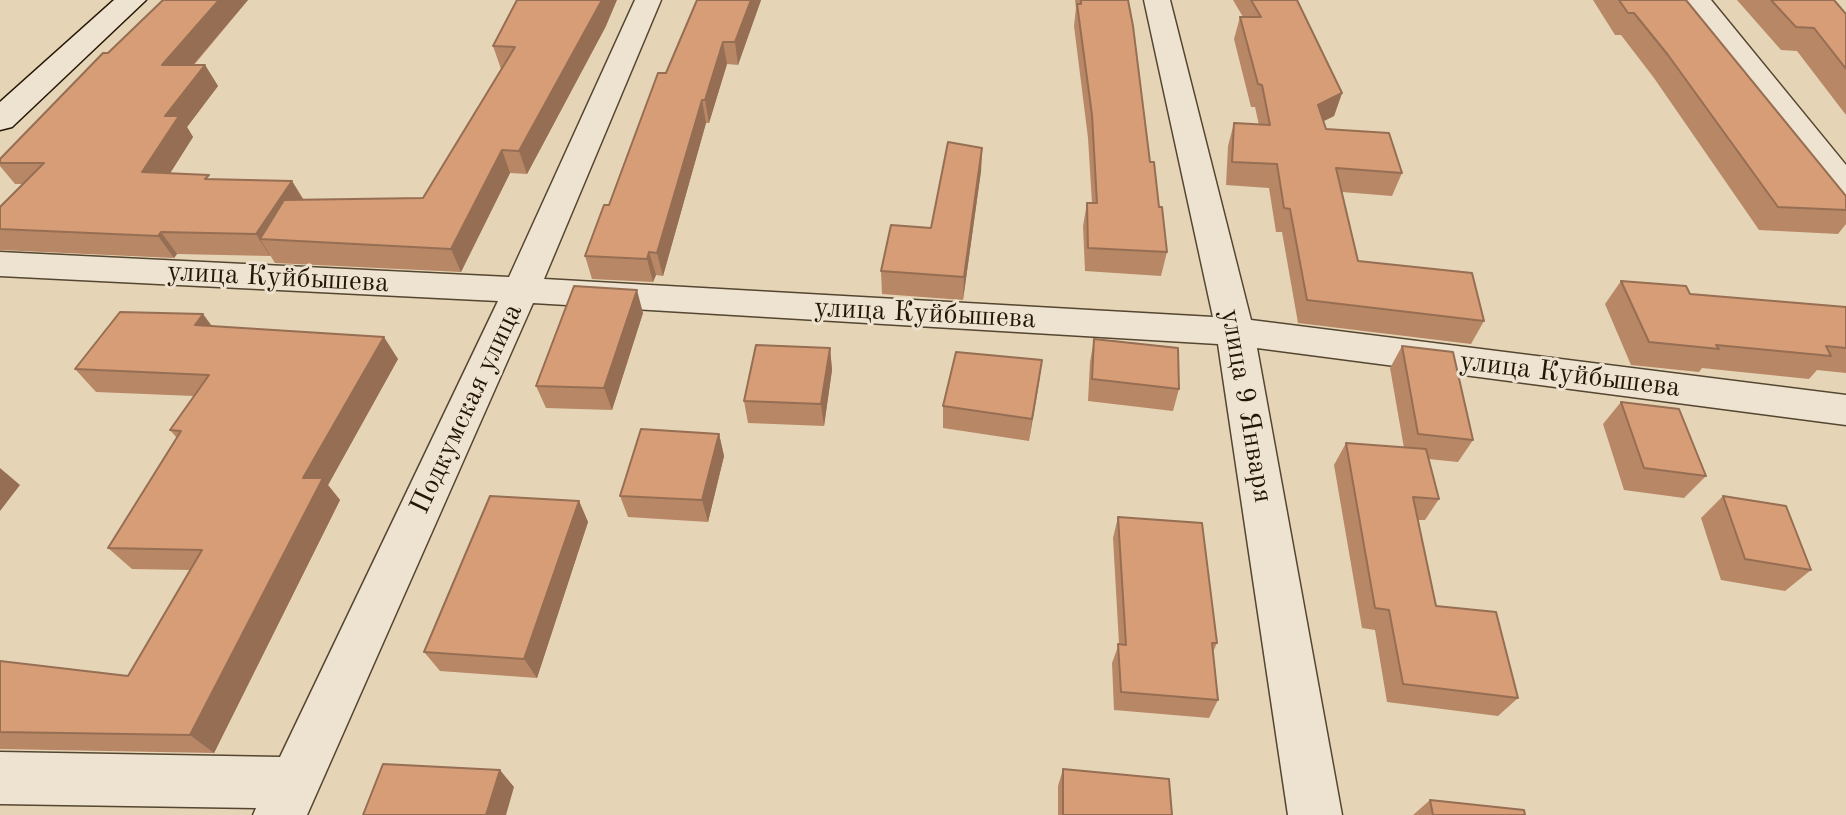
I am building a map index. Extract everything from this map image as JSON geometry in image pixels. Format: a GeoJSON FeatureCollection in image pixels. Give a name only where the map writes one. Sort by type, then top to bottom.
{"type":"FeatureCollection","features":[{"type":"Feature","properties":{"kind":"main road"},"geometry":{"type":"LineString","coordinates":[[0,120],[131,0]]}},
{"type":"Feature","properties":{"kind":"street","name":"Подкумская улица"},"geometry":{"type":"LineString","coordinates":[[288,799],[521,290],[648,0]]}},
{"type":"Feature","properties":{"kind":"street","name":"улица 9 Января"},"geometry":{"type":"LineString","coordinates":[[1157,0],[1235,332],[1315,815]]}},
{"type":"Feature","properties":{"kind":"street"},"geometry":{"type":"LineString","coordinates":[[1697,0],[1846,186]]}},
{"type":"Feature","properties":{"kind":"street","name":"улица Куйбышева"},"geometry":{"type":"LineString","coordinates":[[0,264],[521,290],[1235,332],[1846,410]]}},
{"type":"Feature","properties":{"kind":"street"},"geometry":{"type":"LineString","coordinates":[[0,778],[288,799]]}},
{"type":"Feature","properties":{"kind":"building"},"geometry":{"type":"Polygon","coordinates":[[[163,0],[219,0],[162,65],[205,65],[165,116],[179,116],[142,172],[209,175],[205,179],[292,181],[256,234],[161,232],[158,236],[0,229],[0,207],[44,163],[0,163],[0,159],[103,53],[108,53],[163,0]]]}},
{"type":"Feature","properties":{"kind":"building"},"geometry":{"type":"Polygon","coordinates":[[[517,0],[602,0],[519,151],[502,150],[451,249],[260,239],[284,200],[423,198],[515,47],[493,46],[517,0]]]}},
{"type":"Feature","properties":{"kind":"building"},"geometry":{"type":"Polygon","coordinates":[[[697,0],[751,0],[735,42],[723,42],[705,100],[702,100],[657,253],[649,252],[647,259],[585,256],[604,205],[609,205],[658,73],[666,73],[697,0]]]}},
{"type":"Feature","properties":{"kind":"building"},"geometry":{"type":"Polygon","coordinates":[[[1081,0],[1128,0],[1150,162],[1154,162],[1167,252],[1088,248],[1087,203],[1097,203],[1092,115],[1077,4],[1081,4],[1081,0]]]}},
{"type":"Feature","properties":{"kind":"building"},"geometry":{"type":"Polygon","coordinates":[[[1251,0],[1297,0],[1342,93],[1318,105],[1326,129],[1389,133],[1402,173],[1336,168],[1358,261],[1472,273],[1484,321],[1307,300],[1290,209],[1284,208],[1277,164],[1232,162],[1234,123],[1270,125],[1262,85],[1258,84],[1240,17],[1261,17],[1251,0]]]}},
{"type":"Feature","properties":{"kind":"building"},"geometry":{"type":"Polygon","coordinates":[[[1619,0],[1686,0],[1846,196],[1846,210],[1778,207],[1668,55],[1634,13],[1628,13],[1619,0]]]}},
{"type":"Feature","properties":{"kind":"building"},"geometry":{"type":"Polygon","coordinates":[[[1771,0],[1834,0],[1846,14],[1846,69],[1814,28],[1796,27],[1771,0]]]}},
{"type":"Feature","properties":{"kind":"building"},"geometry":{"type":"Polygon","coordinates":[[[948,142],[982,148],[964,277],[881,271],[891,225],[931,228],[948,142]]]}},
{"type":"Feature","properties":{"kind":"building"},"geometry":{"type":"Polygon","coordinates":[[[1621,281],[1686,286],[1690,294],[1846,307],[1846,348],[1826,346],[1831,356],[1649,342],[1621,281]]]}},
{"type":"Feature","properties":{"kind":"building"},"geometry":{"type":"Polygon","coordinates":[[[574,286],[637,290],[604,388],[536,386],[574,286]]]}},
{"type":"Feature","properties":{"kind":"building"},"geometry":{"type":"Polygon","coordinates":[[[120,312],[203,314],[195,325],[384,337],[303,478],[323,478],[190,735],[0,732],[0,661],[128,676],[202,550],[108,548],[181,431],[170,430],[209,375],[75,369],[120,312]]]}},
{"type":"Feature","properties":{"kind":"building"},"geometry":{"type":"Polygon","coordinates":[[[1094,339],[1178,348],[1179,389],[1092,379],[1094,339]]]}},
{"type":"Feature","properties":{"kind":"building"},"geometry":{"type":"Polygon","coordinates":[[[756,345],[830,348],[821,404],[744,401],[756,345]]]}},
{"type":"Feature","properties":{"kind":"building"},"geometry":{"type":"Polygon","coordinates":[[[1402,346],[1453,352],[1473,440],[1418,434],[1402,346]]]}},
{"type":"Feature","properties":{"kind":"building"},"geometry":{"type":"Polygon","coordinates":[[[956,352],[1042,360],[1032,419],[943,406],[956,352]]]}},
{"type":"Feature","properties":{"kind":"building"},"geometry":{"type":"Polygon","coordinates":[[[1621,402],[1679,409],[1706,476],[1644,468],[1621,402]]]}},
{"type":"Feature","properties":{"kind":"building"},"geometry":{"type":"Polygon","coordinates":[[[641,429],[719,434],[702,500],[620,496],[641,429]]]}},
{"type":"Feature","properties":{"kind":"building"},"geometry":{"type":"Polygon","coordinates":[[[1346,443],[1426,449],[1439,499],[1413,497],[1436,606],[1496,612],[1518,698],[1403,684],[1389,610],[1375,608],[1346,443]]]}},
{"type":"Feature","properties":{"kind":"building"},"geometry":{"type":"Polygon","coordinates":[[[490,496],[579,501],[524,659],[424,652],[490,496]]]}},
{"type":"Feature","properties":{"kind":"building"},"geometry":{"type":"Polygon","coordinates":[[[1723,496],[1786,506],[1811,570],[1745,559],[1723,496]]]}},
{"type":"Feature","properties":{"kind":"building"},"geometry":{"type":"Polygon","coordinates":[[[1118,517],[1202,523],[1217,643],[1212,643],[1218,700],[1121,692],[1118,644],[1126,645],[1118,517]]]}},
{"type":"Feature","properties":{"kind":"building"},"geometry":{"type":"Polygon","coordinates":[[[383,764],[500,770],[486,815],[363,815],[383,764]]]}},
{"type":"Feature","properties":{"kind":"building"},"geometry":{"type":"Polygon","coordinates":[[[1063,769],[1169,779],[1172,815],[1063,815],[1063,769]]]}},
{"type":"Feature","properties":{"kind":"building"},"geometry":{"type":"Polygon","coordinates":[[[1430,800],[1524,810],[1525,815],[1433,815],[1430,800]]]}}]}
